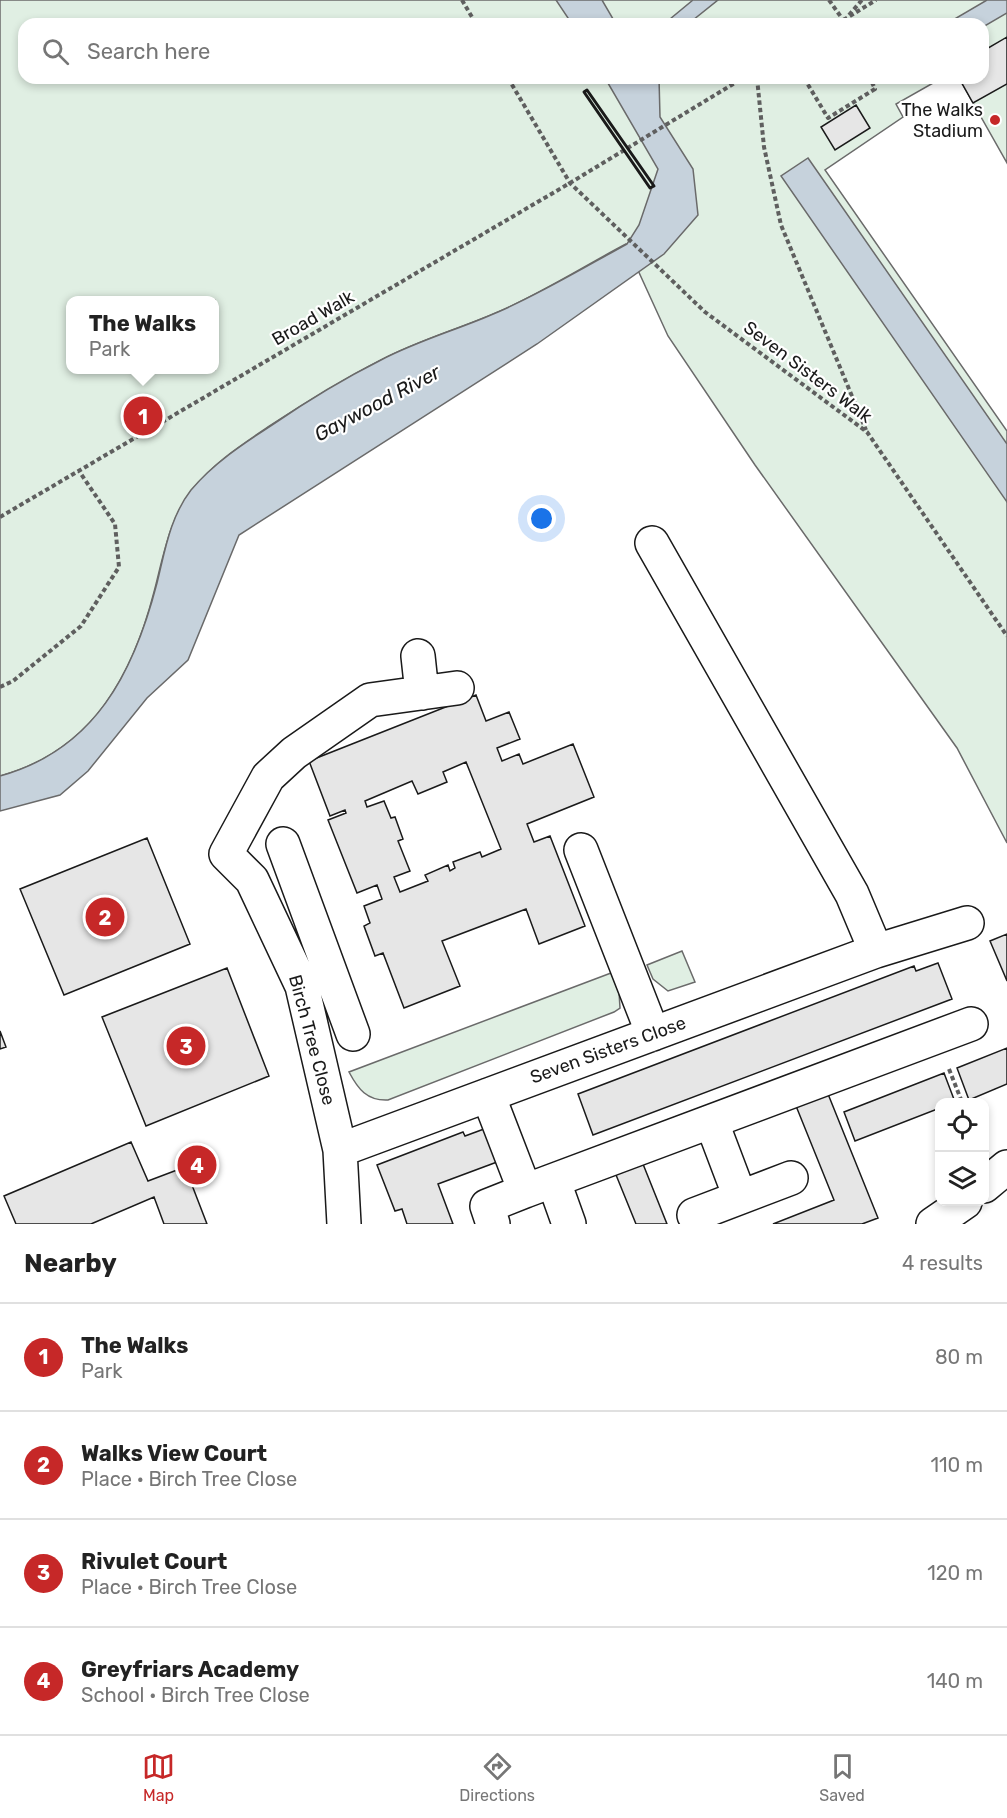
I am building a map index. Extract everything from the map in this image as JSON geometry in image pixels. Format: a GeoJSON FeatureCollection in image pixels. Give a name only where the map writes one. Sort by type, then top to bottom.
{"type":"FeatureCollection","features":[{"type":"Feature","properties":{"kind":"street"},"geometry":{"type":"LineString","coordinates":[[652,543],[852,894],[876,951]]}},
{"type":"Feature","properties":{"kind":"street"},"geometry":{"type":"LineString","coordinates":[[418,656],[422,693]]}},
{"type":"Feature","properties":{"kind":"street","name":"Birch Tree Close"},"geometry":{"type":"LineString","coordinates":[[344,1224],[340,1150],[316,981],[252,880],[226,854],[268,777],[294,753],[370,700],[457,688]]}},
{"type":"Feature","properties":{"kind":"street"},"geometry":{"type":"LineString","coordinates":[[283,844],[316,981],[353,1034]]}},
{"type":"Feature","properties":{"kind":"street"},"geometry":{"type":"LineString","coordinates":[[581,850],[653,1034]]}},
{"type":"Feature","properties":{"kind":"street","name":"Seven Sisters Close"},"geometry":{"type":"LineString","coordinates":[[340,1150],[876,951],[968,923]]}},
{"type":"Feature","properties":{"kind":"street"},"geometry":{"type":"LineString","coordinates":[[493,1224],[487,1206],[971,1024]]}},
{"type":"Feature","properties":{"kind":"street"},"geometry":{"type":"LineString","coordinates":[[488,1095],[540,1186],[569,1224]]}},
{"type":"Feature","properties":{"kind":"street"},"geometry":{"type":"LineString","coordinates":[[712,1123],[740,1197]]}},
{"type":"Feature","properties":{"kind":"street"},"geometry":{"type":"LineString","coordinates":[[989,1182],[1007,1167]]}},
{"type":"Feature","properties":{"kind":"street"},"geometry":{"type":"LineString","coordinates":[[694,1215],[790,1178]]}},
{"type":"Feature","properties":{"kind":"street"},"geometry":{"type":"LineString","coordinates":[[933,1224],[959,1206]]}},
{"type":"Feature","properties":{"kind":"path"},"geometry":{"type":"LineString","coordinates":[[462,0],[473,18]]}},
{"type":"Feature","properties":{"kind":"path"},"geometry":{"type":"LineString","coordinates":[[830,0],[842,18]]}},
{"type":"Feature","properties":{"kind":"path"},"geometry":{"type":"LineString","coordinates":[[848,18],[862,0]]}},
{"type":"Feature","properties":{"kind":"path"},"geometry":{"type":"LineString","coordinates":[[851,18],[876,0]]}},
{"type":"Feature","properties":{"kind":"path","name":"Seven Sisters Walk"},"geometry":{"type":"LineString","coordinates":[[512,84],[570,183],[705,312],[867,432],[1007,636]]}},
{"type":"Feature","properties":{"kind":"path","name":"Broad Walk"},"geometry":{"type":"LineString","coordinates":[[0,517],[570,183],[665,123],[733,84]]}},
{"type":"Feature","properties":{"kind":"path"},"geometry":{"type":"LineString","coordinates":[[758,84],[764,147],[781,225],[867,432]]}},
{"type":"Feature","properties":{"kind":"path"},"geometry":{"type":"LineString","coordinates":[[808,84],[828,118],[875,89],[873,84]]}},
{"type":"Feature","properties":{"kind":"path"},"geometry":{"type":"LineString","coordinates":[[0,687],[13,681],[81,626],[119,567],[115,524],[79,471]]}},
{"type":"Feature","properties":{"kind":"green space"},"geometry":{"type":"Polygon","coordinates":[[[0,0],[1007,0],[1007,163],[962,84],[989,84],[989,18],[18,18],[18,84],[931,84],[896,104],[903,117],[825,170],[1007,431],[1007,843],[957,748],[755,465],[668,336],[626,244],[514,305],[410,346],[366,368],[282,418],[217,464],[184,501],[172,526],[145,624],[120,681],[103,707],[83,729],[59,749],[32,764],[0,776],[0,0]]]}},
{"type":"Feature","properties":{"kind":"green space"},"geometry":{"type":"Polygon","coordinates":[[[682,951],[695,982],[668,991],[653,979],[647,965],[682,951]]]}},
{"type":"Feature","properties":{"kind":"green space"},"geometry":{"type":"Polygon","coordinates":[[[611,973],[619,992],[620,1008],[614,1012],[388,1100],[374,1098],[364,1093],[349,1072],[611,973]]]}},
{"type":"Feature","properties":{"kind":"water"},"geometry":{"type":"Polygon","coordinates":[[[556,0],[602,0],[612,18],[568,18],[556,0]]]}},
{"type":"Feature","properties":{"kind":"water"},"geometry":{"type":"Polygon","coordinates":[[[693,0],[718,0],[696,18],[671,18],[693,0]]]}},
{"type":"Feature","properties":{"kind":"water"},"geometry":{"type":"Polygon","coordinates":[[[987,0],[1007,0],[1007,13],[989,24],[989,18],[956,18],[987,0]]]}},
{"type":"Feature","properties":{"kind":"water","name":"Gaywood River"},"geometry":{"type":"Polygon","coordinates":[[[608,84],[659,84],[660,117],[693,169],[698,215],[664,254],[537,344],[239,535],[188,660],[147,698],[88,771],[60,795],[0,811],[0,776],[33,764],[61,747],[85,727],[106,703],[136,647],[148,616],[169,535],[178,511],[191,490],[209,471],[250,439],[353,375],[410,346],[514,305],[627,244],[639,225],[658,169],[608,84]]]}},
{"type":"Feature","properties":{"kind":"water"},"geometry":{"type":"Polygon","coordinates":[[[808,158],[1007,444],[1007,502],[781,176],[808,158]]]}},
{"type":"Feature","properties":{"kind":"building"},"geometry":{"type":"Polygon","coordinates":[[[1007,37],[1007,84],[973,103],[962,84],[989,84],[989,48],[1007,37]]]}},
{"type":"Feature","properties":{"kind":"building"},"geometry":{"type":"Polygon","coordinates":[[[856,105],[870,128],[835,150],[821,127],[856,105]]]}},
{"type":"Feature","properties":{"kind":"building"},"geometry":{"type":"Polygon","coordinates":[[[476,695],[486,721],[509,712],[520,739],[497,748],[502,761],[519,754],[523,764],[573,744],[594,797],[527,824],[534,842],[550,836],[585,926],[539,944],[526,909],[442,941],[460,986],[404,1008],[383,953],[375,956],[364,926],[370,923],[364,906],[382,899],[377,885],[357,893],[328,820],[346,813],[345,810],[330,816],[309,761],[476,695]],[[466,762],[443,772],[447,782],[418,794],[412,781],[365,801],[367,807],[384,801],[391,818],[395,817],[403,839],[398,841],[410,871],[394,877],[400,892],[428,881],[425,875],[448,865],[450,871],[455,868],[453,862],[480,852],[482,857],[501,849],[466,762]]]}},
{"type":"Feature","properties":{"kind":"building"},"geometry":{"type":"Polygon","coordinates":[[[147,838],[190,944],[64,995],[20,889],[147,838]]]}},
{"type":"Feature","properties":{"kind":"building"},"geometry":{"type":"Polygon","coordinates":[[[1007,934],[1007,981],[990,941],[1007,934]]]}},
{"type":"Feature","properties":{"kind":"building"},"geometry":{"type":"Polygon","coordinates":[[[938,963],[952,999],[593,1135],[578,1094],[914,966],[916,971],[938,963]]]}},
{"type":"Feature","properties":{"kind":"building"},"geometry":{"type":"Polygon","coordinates":[[[227,968],[269,1076],[146,1126],[102,1017],[227,968]]]}},
{"type":"Feature","properties":{"kind":"building"},"geometry":{"type":"Polygon","coordinates":[[[0,1031],[6,1047],[0,1049],[0,1031]]]}},
{"type":"Feature","properties":{"kind":"building"},"geometry":{"type":"Polygon","coordinates":[[[1007,1048],[1007,1084],[974,1098],[968,1098],[957,1068],[1007,1048]]]}},
{"type":"Feature","properties":{"kind":"building"},"geometry":{"type":"Polygon","coordinates":[[[944,1073],[953,1098],[935,1098],[935,1110],[855,1141],[844,1112],[944,1073]]]}},
{"type":"Feature","properties":{"kind":"building"},"geometry":{"type":"Polygon","coordinates":[[[826,1089],[878,1218],[862,1224],[773,1224],[834,1200],[794,1101],[826,1089]]]}},
{"type":"Feature","properties":{"kind":"building"},"geometry":{"type":"Polygon","coordinates":[[[484,1129],[497,1162],[438,1184],[453,1224],[407,1224],[402,1209],[395,1211],[377,1165],[463,1132],[465,1136],[484,1129]]]}},
{"type":"Feature","properties":{"kind":"building"},"geometry":{"type":"Polygon","coordinates":[[[131,1142],[148,1181],[185,1167],[207,1224],[164,1224],[154,1197],[91,1224],[16,1224],[4,1196],[131,1142]]]}},
{"type":"Feature","properties":{"kind":"building"},"geometry":{"type":"Polygon","coordinates":[[[641,1159],[667,1224],[636,1224],[614,1170],[641,1159]]]}},
{"type":"Feature","properties":{"kind":"wall"},"geometry":{"type":"LineString","coordinates":[[587,90],[654,186],[650,188],[584,92],[587,90]]}},
{"type":"Feature","properties":{"kind":"place","name":"The Walks Stadium"},"geometry":{"type":"Point","coordinates":[995,120]}},
{"type":"Feature","properties":{"kind":"place","name":"The Walks"},"geometry":{"type":"Point","coordinates":[143,416]}},
{"type":"Feature","properties":{"kind":"place","name":"Walks View Court"},"geometry":{"type":"Point","coordinates":[105,917]}},
{"type":"Feature","properties":{"kind":"place","name":"Rivulet Court"},"geometry":{"type":"Point","coordinates":[186,1046]}},
{"type":"Feature","properties":{"kind":"place","name":"Greyfriars Academy"},"geometry":{"type":"Point","coordinates":[197,1165]}}]}
